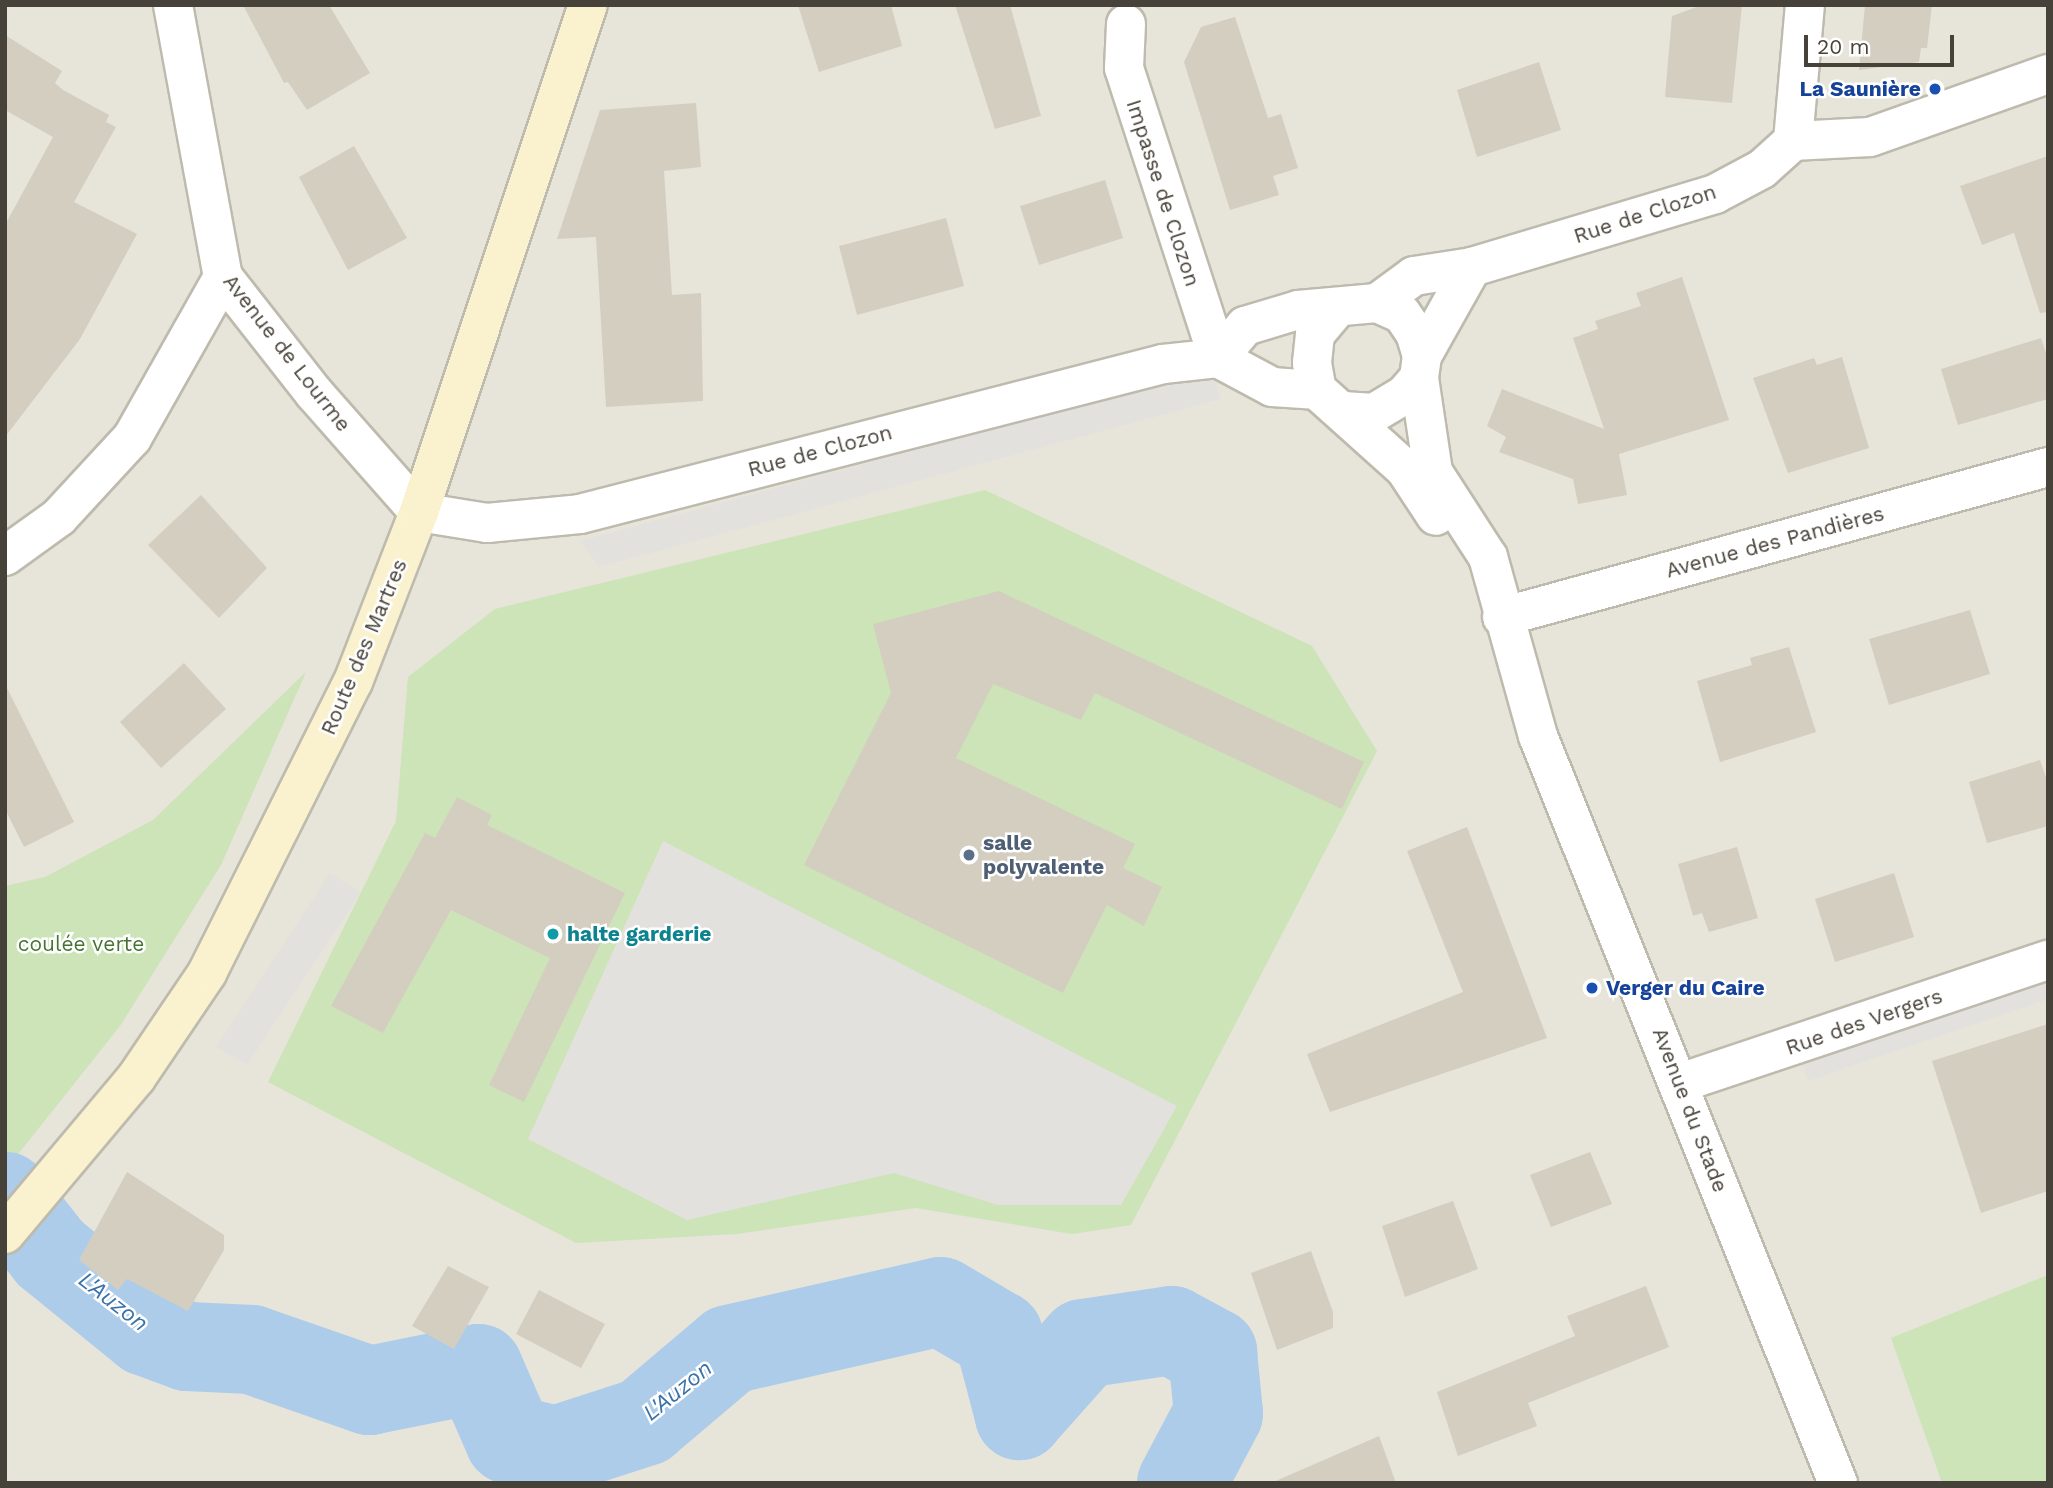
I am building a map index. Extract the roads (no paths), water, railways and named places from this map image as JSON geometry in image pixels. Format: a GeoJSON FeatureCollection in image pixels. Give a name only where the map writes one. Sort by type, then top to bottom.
{"type":"FeatureCollection","features":[{"type":"Feature","properties":{"kind":"main road","name":"Route des Martres"},"geometry":{"type":"LineString","coordinates":[[16,1221],[136,1078],[207,973],[353,682],[419,512],[584,15]]}},
{"type":"Feature","properties":{"kind":"street","name":"Avenue de Lourme"},"geometry":{"type":"LineString","coordinates":[[173,5],[223,277],[314,393],[419,512]]}},
{"type":"Feature","properties":{"kind":"street"},"geometry":{"type":"LineString","coordinates":[[1805,5],[1793,141],[1870,137],[2048,74]]}},
{"type":"Feature","properties":{"kind":"street","name":"Impasse de Clozon"},"geometry":{"type":"LineString","coordinates":[[1126,24],[1124,68],[1219,358]]}},
{"type":"Feature","properties":{"kind":"street","name":"Rue de Clozon"},"geometry":{"type":"LineString","coordinates":[[1377,303],[1414,276],[1472,267],[1714,194],[1762,169],[1793,141]]}},
{"type":"Feature","properties":{"kind":"street"},"geometry":{"type":"LineString","coordinates":[[1420,367],[1415,333],[1402,314],[1377,303],[1298,310],[1245,326],[1219,358],[1272,387],[1374,413],[1404,395],[1420,367],[1472,267]]}},
{"type":"Feature","properties":{"kind":"street"},"geometry":{"type":"LineString","coordinates":[[5,556],[59,516],[132,438],[223,277]]}},
{"type":"Feature","properties":{"kind":"street"},"geometry":{"type":"LineString","coordinates":[[1330,401],[1312,363],[1315,334],[1337,308]]}},
{"type":"Feature","properties":{"kind":"street","name":"Rue de Clozon"},"geometry":{"type":"LineString","coordinates":[[419,512],[487,523],[580,514],[1163,364],[1219,358]]}},
{"type":"Feature","properties":{"kind":"street","name":"Avenue du Stade"},"geometry":{"type":"LineString","coordinates":[[1420,367],[1433,471],[1488,557],[1502,617],[1538,736],[1680,1083],[1838,1483]]}},
{"type":"Feature","properties":{"kind":"street","name":"Avenue du Stade"},"geometry":{"type":"LineString","coordinates":[[1330,401],[1405,469],[1502,617]]}},
{"type":"Feature","properties":{"kind":"street","name":"Avenue des Pandières"},"geometry":{"type":"LineString","coordinates":[[1502,617],[2048,467]]}},
{"type":"Feature","properties":{"kind":"street","name":"Rue des Vergers"},"geometry":{"type":"LineString","coordinates":[[1680,1083],[2048,960]]}},
{"type":"Feature","properties":{"kind":"waterway","name":"L'Auzon"},"geometry":{"type":"LineString","coordinates":[[5,1196],[50,1253],[146,1331],[187,1346],[251,1349],[369,1390],[478,1368],[509,1439],[555,1450],[644,1421],[729,1349],[940,1301],[998,1335],[1019,1415],[1083,1343],[1171,1330],[1212,1352],[1218,1413],[1181,1483]]}},
{"type":"Feature","properties":{"kind":"place","name":"La Saunière"},"geometry":{"type":"Point","coordinates":[1935,89]}},
{"type":"Feature","properties":{"kind":"place","name":"salle polyvalente"},"geometry":{"type":"Point","coordinates":[969,855]}},
{"type":"Feature","properties":{"kind":"place","name":"halte garderie"},"geometry":{"type":"Point","coordinates":[553,934]}},
{"type":"Feature","properties":{"kind":"place","name":"Verger du Caire"},"geometry":{"type":"Point","coordinates":[1592,988]}},
{"type":"Feature","properties":{"kind":"park label","name":"coulée verte"},"geometry":{"type":"Point","coordinates":[81,944]}}]}
